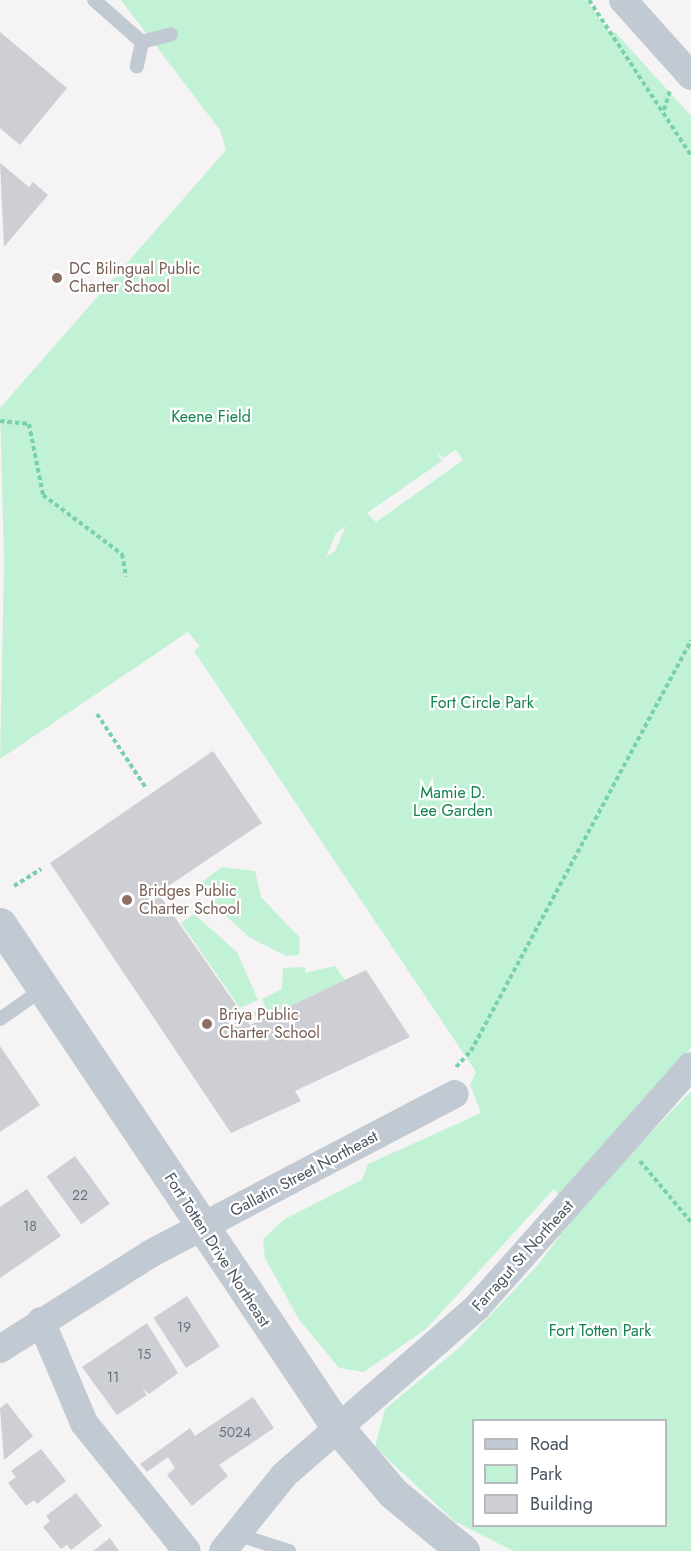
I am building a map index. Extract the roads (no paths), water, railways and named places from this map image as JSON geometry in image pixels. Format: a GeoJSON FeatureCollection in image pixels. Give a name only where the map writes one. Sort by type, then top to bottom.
{"type":"FeatureCollection","features":[{"type":"Feature","properties":{"kind":"street"},"geometry":{"type":"LineString","coordinates":[[623,0],[680,83]]}},
{"type":"Feature","properties":{"kind":"street","name":"Fort Totten Drive Northeast"},"geometry":{"type":"LineString","coordinates":[[0,924],[338,1428],[393,1493],[463,1551]]}},
{"type":"Feature","properties":{"kind":"street","name":"Farragut St Northeast"},"geometry":{"type":"LineString","coordinates":[[229,1543],[284,1475],[477,1307],[691,1066]]}},
{"type":"Feature","properties":{"kind":"street","name":"Gallatin Street Northeast"},"geometry":{"type":"LineString","coordinates":[[0,1349],[150,1254],[455,1094]]}},
{"type":"Feature","properties":{"kind":"street"},"geometry":{"type":"LineString","coordinates":[[41,1321],[84,1423],[187,1551]]}},
{"type":"Feature","properties":{"kind":"lane"},"geometry":{"type":"LineString","coordinates":[[94,0],[142,42]]}},
{"type":"Feature","properties":{"kind":"lane"},"geometry":{"type":"LineString","coordinates":[[142,42],[171,34]]}},
{"type":"Feature","properties":{"kind":"lane"},"geometry":{"type":"LineString","coordinates":[[137,66],[142,42]]}},
{"type":"Feature","properties":{"kind":"lane"},"geometry":{"type":"LineString","coordinates":[[0,1019],[43,989]]}},
{"type":"Feature","properties":{"kind":"lane"},"geometry":{"type":"LineString","coordinates":[[229,1543],[289,1551]]}},
{"type":"Feature","properties":{"kind":"place","name":"DC Bilingual Public Charter School"},"geometry":{"type":"Point","coordinates":[57,278]}},
{"type":"Feature","properties":{"kind":"place","name":"Bridges Public Charter School"},"geometry":{"type":"Point","coordinates":[127,900]}},
{"type":"Feature","properties":{"kind":"place","name":"Briya Public Charter School"},"geometry":{"type":"Point","coordinates":[207,1024]}},
{"type":"Feature","properties":{"kind":"park label","name":"Keene Field"},"geometry":{"type":"Point","coordinates":[211,417]}},
{"type":"Feature","properties":{"kind":"park label","name":"Fort Circle Park"},"geometry":{"type":"Point","coordinates":[482,703]}},
{"type":"Feature","properties":{"kind":"park label","name":"Mamie D. Lee Garden"},"geometry":{"type":"Point","coordinates":[453,802]}},
{"type":"Feature","properties":{"kind":"park label","name":"Fort Totten Park"},"geometry":{"type":"Point","coordinates":[600,1331]}}]}
